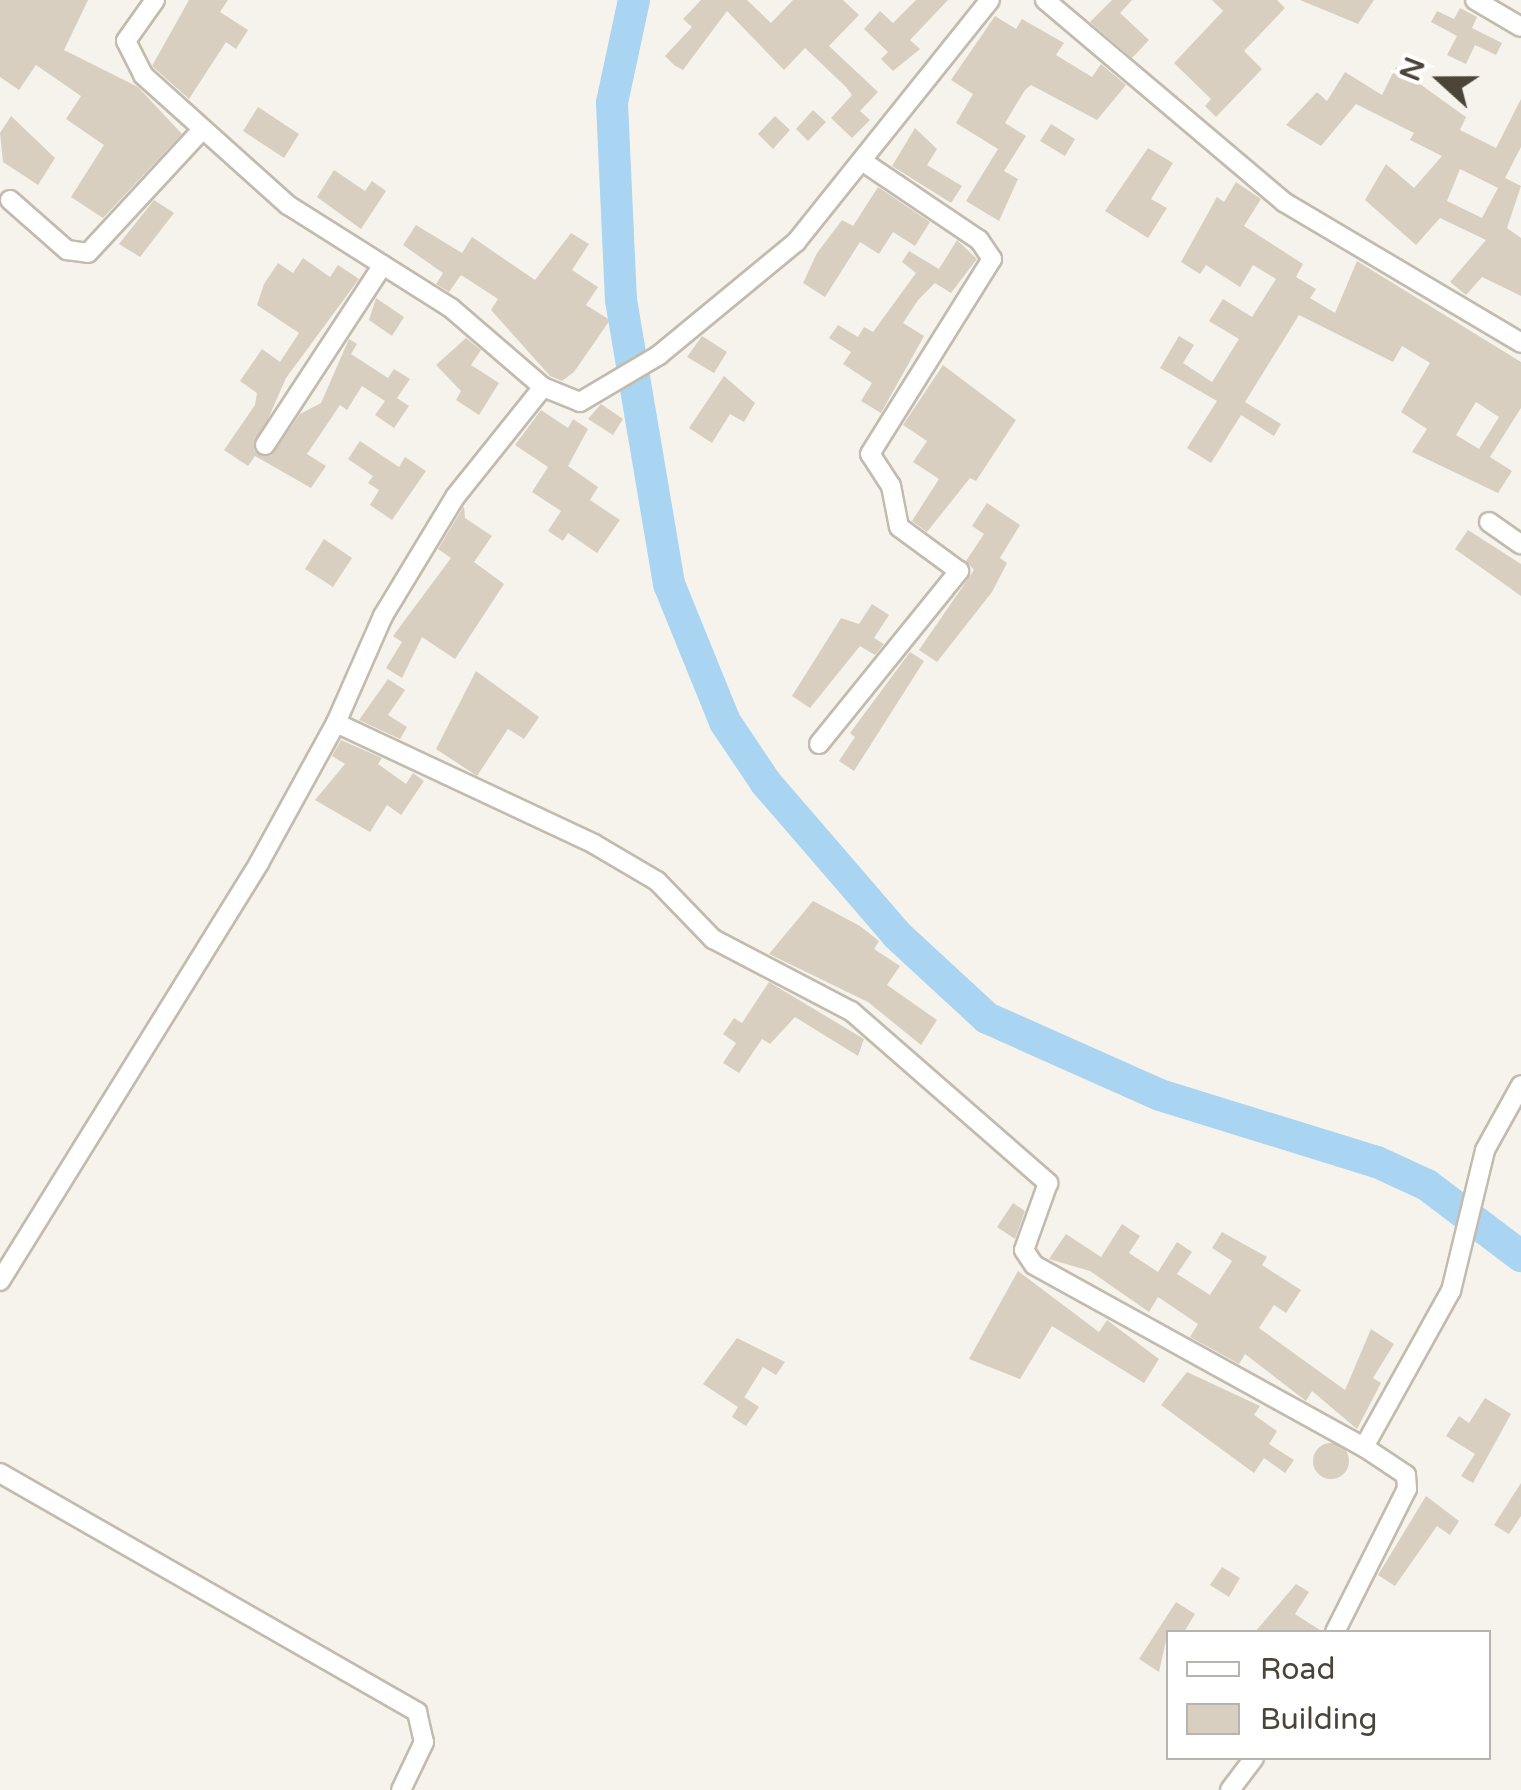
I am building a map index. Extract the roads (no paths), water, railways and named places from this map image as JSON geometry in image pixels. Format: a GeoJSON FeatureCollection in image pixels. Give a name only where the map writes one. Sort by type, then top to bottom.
{"type":"FeatureCollection","features":[{"type":"Feature","properties":{"kind":"street"},"geometry":{"type":"LineString","coordinates":[[155,0],[130,31],[130,60],[202,130],[288,205],[452,308],[542,388],[573,404],[660,355],[796,242],[865,163],[990,0]]}},
{"type":"Feature","properties":{"kind":"street"},"geometry":{"type":"LineString","coordinates":[[1044,0],[1284,202],[1521,343]]}},
{"type":"Feature","properties":{"kind":"street"},"geometry":{"type":"LineString","coordinates":[[1475,0],[1521,26]]}},
{"type":"Feature","properties":{"kind":"street"},"geometry":{"type":"LineString","coordinates":[[10,200],[66,250],[88,253],[202,130]]}},
{"type":"Feature","properties":{"kind":"street"},"geometry":{"type":"LineString","coordinates":[[820,744],[960,571],[900,527],[891,486],[870,454],[992,259],[978,240],[865,163]]}},
{"type":"Feature","properties":{"kind":"street"},"geometry":{"type":"LineString","coordinates":[[265,445],[383,265]]}},
{"type":"Feature","properties":{"kind":"street"},"geometry":{"type":"LineString","coordinates":[[0,1282],[178,1001],[336,723],[420,546],[542,388]]}},
{"type":"Feature","properties":{"kind":"street"},"geometry":{"type":"LineString","coordinates":[[1488,522],[1521,544]]}},
{"type":"Feature","properties":{"kind":"street"},"geometry":{"type":"LineString","coordinates":[[336,723],[594,844],[657,881],[713,939],[852,1011],[1048,1183],[1024,1250],[1034,1265],[1364,1446],[1408,1482],[1336,1630]]}},
{"type":"Feature","properties":{"kind":"street"},"geometry":{"type":"LineString","coordinates":[[1364,1446],[1451,1291],[1469,1239],[1486,1150],[1521,1085]]}},
{"type":"Feature","properties":{"kind":"street"},"geometry":{"type":"LineString","coordinates":[[0,1473],[418,1712],[424,1742],[401,1790]]}},
{"type":"Feature","properties":{"kind":"street"},"geometry":{"type":"LineString","coordinates":[[1230,1790],[1252,1760]]}},
{"type":"Feature","properties":{"kind":"waterway"},"geometry":{"type":"LineString","coordinates":[[634,0],[612,103],[621,300],[669,584],[725,722],[766,783],[897,935],[987,1018],[1160,1095],[1377,1162],[1427,1185],[1521,1256]]}}]}
